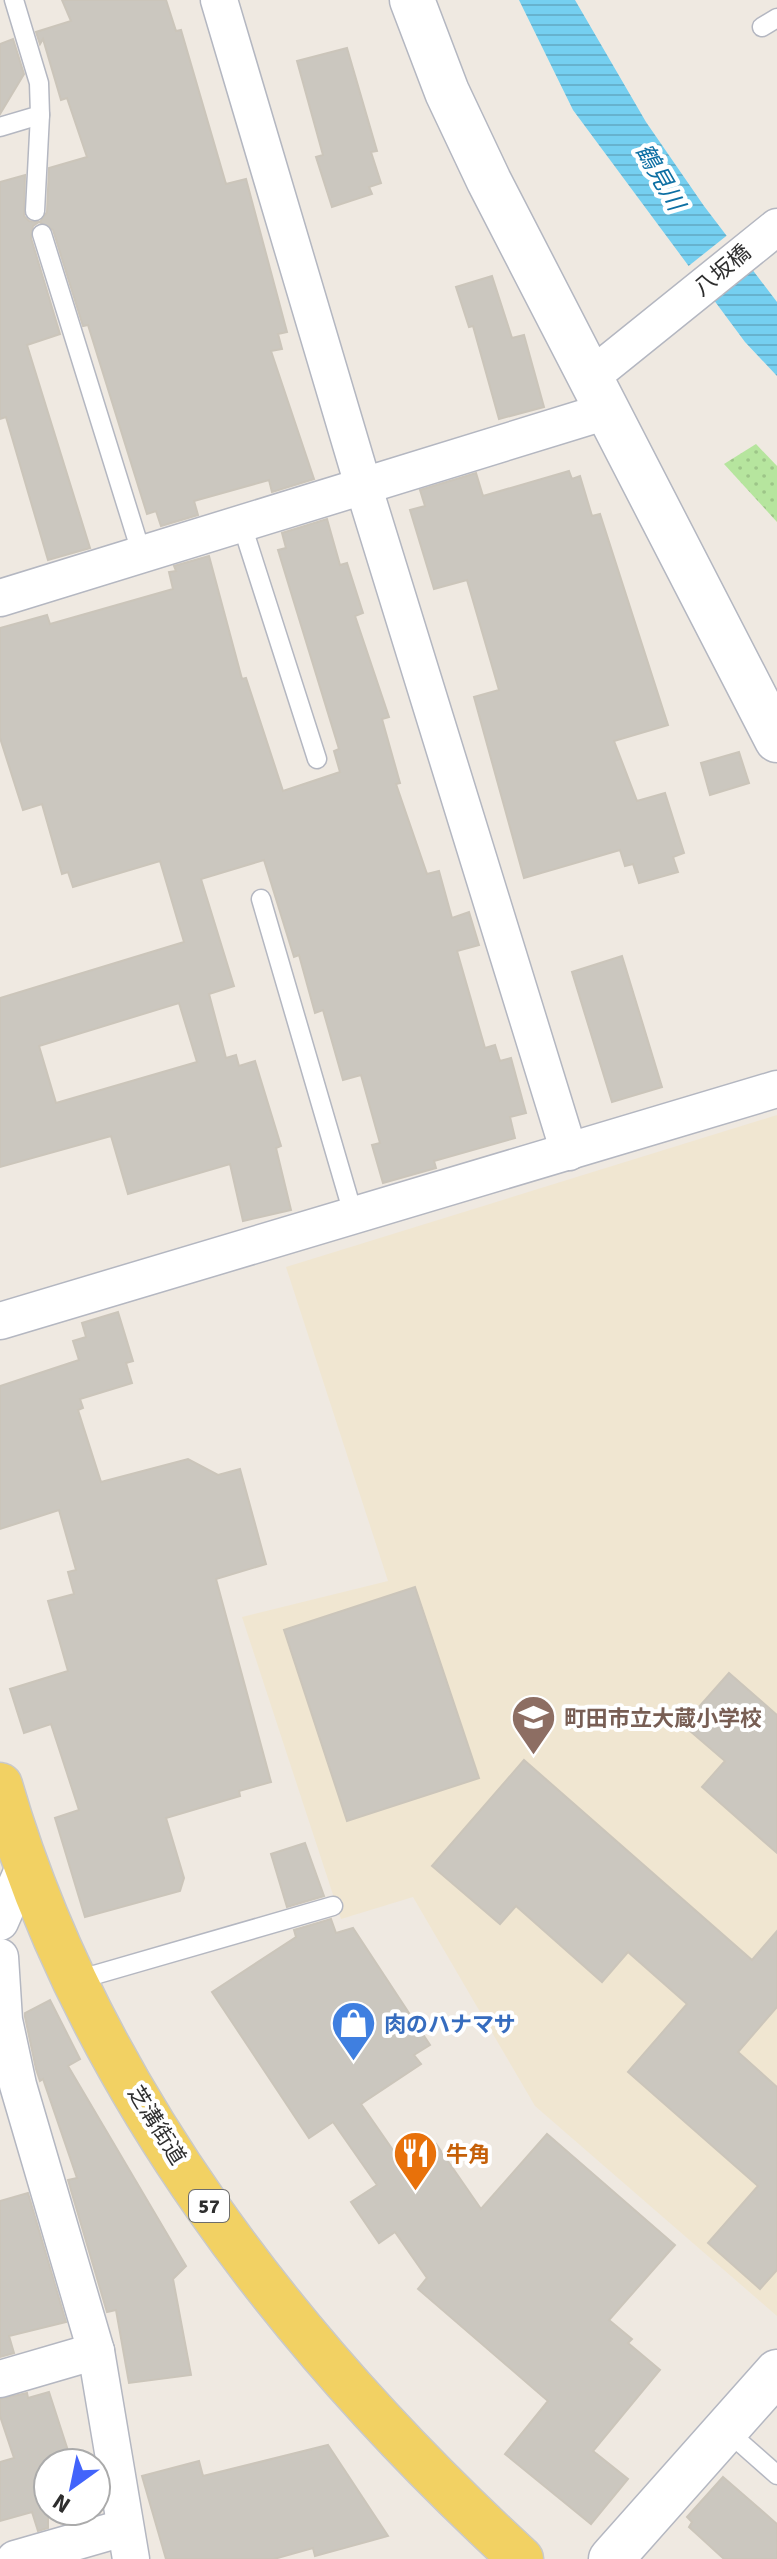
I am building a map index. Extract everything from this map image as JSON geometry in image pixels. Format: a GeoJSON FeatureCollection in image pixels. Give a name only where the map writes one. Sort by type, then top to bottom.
{"type":"FeatureCollection","features":[{"type":"Feature","properties":{"kind":"main road","name":"芝溝街道"},"geometry":{"type":"LineString","coordinates":[[0,1785],[12,1869],[77,1980],[117,2062],[167,2144],[272,2294],[405,2446],[521,2559]]}},
{"type":"Feature","properties":{"kind":"street"},"geometry":{"type":"LineString","coordinates":[[219,0],[363,485],[569,1152]]}},
{"type":"Feature","properties":{"kind":"street"},"geometry":{"type":"LineString","coordinates":[[412,0],[447,92],[777,740]]}},
{"type":"Feature","properties":{"kind":"street","name":"八坂橋"},"geometry":{"type":"LineString","coordinates":[[601,393],[671,313],[775,227]]}},
{"type":"Feature","properties":{"kind":"street"},"geometry":{"type":"LineString","coordinates":[[0,598],[363,485],[601,393]]}},
{"type":"Feature","properties":{"kind":"street"},"geometry":{"type":"LineString","coordinates":[[0,1321],[777,1089]]}},
{"type":"Feature","properties":{"kind":"street"},"geometry":{"type":"LineString","coordinates":[[0,1922],[12,1869]]}},
{"type":"Feature","properties":{"kind":"street"},"geometry":{"type":"LineString","coordinates":[[0,1957],[9,2088],[96,2351],[127,2543],[15,2559]]}},
{"type":"Feature","properties":{"kind":"street"},"geometry":{"type":"LineString","coordinates":[[0,2379],[96,2351]]}},
{"type":"Feature","properties":{"kind":"street"},"geometry":{"type":"LineString","coordinates":[[611,2559],[777,2372]]}},
{"type":"Feature","properties":{"kind":"lane"},"geometry":{"type":"LineString","coordinates":[[14,0],[39,83],[35,211]]}},
{"type":"Feature","properties":{"kind":"lane"},"geometry":{"type":"LineString","coordinates":[[0,127],[40,115]]}},
{"type":"Feature","properties":{"kind":"lane"},"geometry":{"type":"LineString","coordinates":[[42,234],[141,552]]}},
{"type":"Feature","properties":{"kind":"lane"},"geometry":{"type":"LineString","coordinates":[[241,522],[317,759]]}},
{"type":"Feature","properties":{"kind":"lane"},"geometry":{"type":"LineString","coordinates":[[261,899],[354,1217]]}},
{"type":"Feature","properties":{"kind":"lane"},"geometry":{"type":"LineString","coordinates":[[77,1980],[333,1906]]}},
{"type":"Feature","properties":{"kind":"lane"},"geometry":{"type":"LineString","coordinates":[[726,2430],[777,2475]]}},
{"type":"Feature","properties":{"kind":"shaded area","name":"町田市立大蔵小学校"},"geometry":{"type":"Polygon","coordinates":[[[777,1115],[777,2316],[535,2106],[413,1897],[341,1919],[242,1617],[388,1581],[286,1267],[777,1115]]]}},
{"type":"Feature","properties":{"kind":"green space"},"geometry":{"type":"Polygon","coordinates":[[[756,444],[777,466],[777,522],[724,464],[756,444]]]}},
{"type":"Feature","properties":{"kind":"water","name":"鶴見川"},"geometry":{"type":"Polygon","coordinates":[[[519,0],[575,0],[646,122],[704,206],[777,302],[777,376],[745,342],[573,110],[519,0]]]}},
{"type":"Feature","properties":{"kind":"pier"},"geometry":{"type":"Polygon","coordinates":[[[730,233],[755,267],[711,302],[686,268],[730,233]]]}},
{"type":"Feature","properties":{"kind":"building"},"geometry":{"type":"Polygon","coordinates":[[[62,0],[166,0],[176,31],[181,30],[226,184],[246,179],[287,332],[278,334],[282,349],[271,351],[314,479],[272,492],[269,480],[194,501],[198,515],[161,526],[156,511],[147,514],[88,325],[83,326],[53,230],[39,222],[33,226],[31,238],[60,334],[27,345],[90,548],[48,560],[6,417],[0,419],[0,182],[25,175],[24,216],[29,221],[40,222],[47,212],[49,168],[87,157],[67,98],[61,100],[43,39],[40,44],[36,32],[71,21],[62,0]]]}},
{"type":"Feature","properties":{"kind":"building"},"geometry":{"type":"Polygon","coordinates":[[[13,39],[24,74],[0,114],[0,44],[13,39]]]}},
{"type":"Feature","properties":{"kind":"building"},"geometry":{"type":"Polygon","coordinates":[[[347,48],[377,151],[371,152],[381,183],[369,187],[372,194],[332,207],[316,157],[323,155],[297,61],[347,48]]]}},
{"type":"Feature","properties":{"kind":"building"},"geometry":{"type":"Polygon","coordinates":[[[492,276],[512,338],[524,335],[544,407],[499,419],[473,326],[469,327],[456,287],[492,276]]]}},
{"type":"Feature","properties":{"kind":"building"},"geometry":{"type":"Polygon","coordinates":[[[569,471],[572,479],[580,476],[592,516],[600,514],[668,725],[614,741],[637,801],[665,793],[684,853],[673,857],[678,872],[639,883],[633,864],[625,866],[620,850],[524,878],[474,697],[499,690],[467,580],[434,589],[410,510],[425,506],[420,490],[476,473],[483,496],[569,471]]]}},
{"type":"Feature","properties":{"kind":"building"},"geometry":{"type":"Polygon","coordinates":[[[327,519],[340,565],[347,563],[363,613],[355,616],[389,717],[382,719],[400,783],[396,784],[427,874],[439,871],[452,918],[469,912],[479,945],[457,951],[485,1048],[495,1045],[500,1061],[511,1058],[526,1113],[510,1117],[515,1138],[434,1161],[436,1168],[383,1183],[372,1145],[380,1143],[361,1075],[343,1080],[323,1010],[315,1013],[299,955],[294,957],[264,860],[201,879],[234,986],[209,994],[226,1058],[236,1055],[239,1066],[255,1061],[281,1146],[276,1148],[291,1210],[243,1221],[230,1164],[128,1194],[111,1136],[0,1167],[0,998],[184,942],[160,861],[73,887],[68,872],[62,874],[42,804],[23,810],[0,738],[0,628],[47,615],[50,624],[173,589],[169,572],[176,571],[174,566],[209,556],[242,679],[246,678],[283,791],[340,772],[334,751],[339,749],[278,550],[286,548],[282,533],[327,519]],[[179,1003],[39,1046],[56,1103],[197,1062],[179,1003]]]}},
{"type":"Feature","properties":{"kind":"building"},"geometry":{"type":"Polygon","coordinates":[[[739,752],[749,783],[710,795],[701,763],[739,752]]]}},
{"type":"Feature","properties":{"kind":"building"},"geometry":{"type":"Polygon","coordinates":[[[622,956],[662,1087],[612,1102],[572,972],[622,956]]]}},
{"type":"Feature","properties":{"kind":"building"},"geometry":{"type":"Polygon","coordinates":[[[118,1312],[133,1361],[126,1363],[132,1383],[80,1399],[83,1408],[78,1410],[101,1482],[188,1459],[218,1475],[240,1469],[266,1564],[216,1579],[271,1782],[239,1791],[240,1796],[166,1818],[184,1878],[180,1891],[85,1917],[55,1818],[79,1810],[51,1724],[24,1733],[10,1689],[68,1671],[48,1601],[74,1594],[68,1572],[76,1570],[59,1510],[0,1529],[0,1386],[79,1360],[73,1341],[86,1337],[82,1323],[118,1312]]]}},
{"type":"Feature","properties":{"kind":"building"},"geometry":{"type":"Polygon","coordinates":[[[415,1587],[479,1778],[347,1821],[284,1630],[415,1587]]]}},
{"type":"Feature","properties":{"kind":"building"},"geometry":{"type":"Polygon","coordinates":[[[729,1673],[777,1715],[777,1853],[702,1787],[725,1761],[683,1725],[729,1673]]]}},
{"type":"Feature","properties":{"kind":"building"},"geometry":{"type":"Polygon","coordinates":[[[524,1760],[752,1960],[777,1931],[777,2007],[738,2052],[777,2087],[777,2270],[760,2289],[708,2243],[758,2186],[628,2072],[687,2004],[628,1952],[602,1982],[516,1906],[500,1924],[432,1866],[524,1760]]]}},
{"type":"Feature","properties":{"kind":"building"},"geometry":{"type":"Polygon","coordinates":[[[305,1843],[324,1896],[287,1907],[271,1854],[305,1843]]]}},
{"type":"Feature","properties":{"kind":"building"},"geometry":{"type":"Polygon","coordinates":[[[331,1919],[336,1933],[353,1928],[430,2045],[414,2055],[421,2064],[361,2104],[404,2166],[436,2144],[481,2209],[547,2134],[675,2245],[609,2320],[632,2339],[628,2343],[660,2370],[593,2451],[628,2479],[591,2524],[505,2454],[548,2401],[418,2289],[427,2278],[395,2232],[379,2243],[351,2202],[377,2185],[333,2122],[309,2138],[212,1992],[296,1937],[294,1930],[331,1919]]]}},
{"type":"Feature","properties":{"kind":"building"},"geometry":{"type":"Polygon","coordinates":[[[50,2000],[80,2059],[68,2066],[186,2266],[173,2279],[191,2375],[129,2383],[116,2310],[107,2312],[68,2180],[77,2178],[43,2079],[40,2081],[36,2069],[25,2017],[25,2013],[50,2000]]]}},
{"type":"Feature","properties":{"kind":"building"},"geometry":{"type":"Polygon","coordinates":[[[28,2193],[66,2322],[9,2336],[14,2353],[0,2357],[0,2201],[28,2193]]]}},
{"type":"Feature","properties":{"kind":"building"},"geometry":{"type":"Polygon","coordinates":[[[49,2392],[67,2447],[32,2447],[32,2512],[0,2521],[0,2462],[14,2458],[0,2416],[0,2399],[27,2393],[28,2398],[49,2392]]]}},
{"type":"Feature","properties":{"kind":"building"},"geometry":{"type":"Polygon","coordinates":[[[328,2445],[388,2536],[315,2556],[313,2548],[274,2559],[166,2559],[142,2476],[199,2461],[203,2476],[328,2445]]]}},
{"type":"Feature","properties":{"kind":"building"},"geometry":{"type":"Polygon","coordinates":[[[723,2477],[777,2524],[777,2559],[724,2559],[689,2527],[692,2522],[687,2517],[723,2477]]]}},
{"type":"Feature","properties":{"kind":"place","name":"町田市立大蔵小学校"},"geometry":{"type":"Point","coordinates":[533,1757]}},
{"type":"Feature","properties":{"kind":"place","name":"肉のハナマサ"},"geometry":{"type":"Point","coordinates":[353,2063]}},
{"type":"Feature","properties":{"kind":"place","name":"牛角"},"geometry":{"type":"Point","coordinates":[415,2193]}}]}
